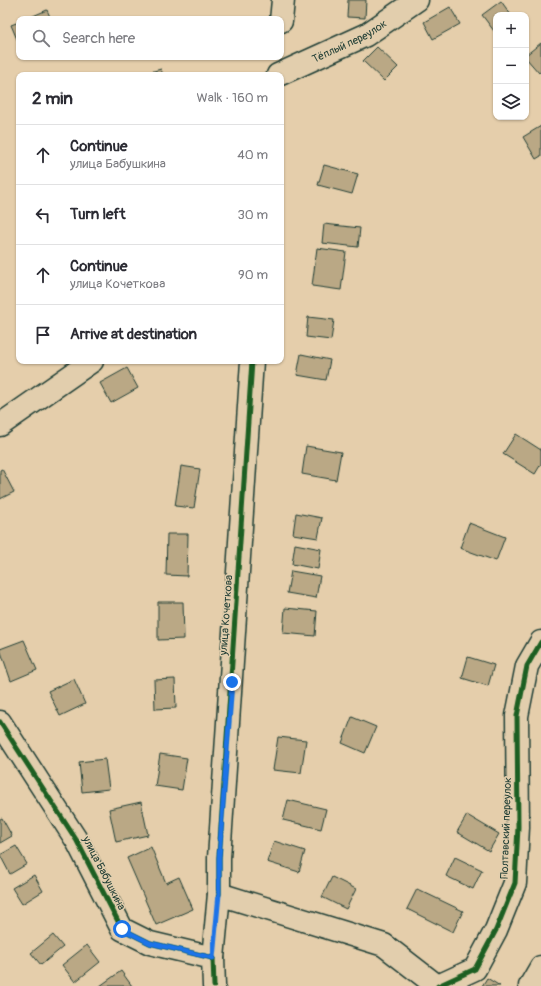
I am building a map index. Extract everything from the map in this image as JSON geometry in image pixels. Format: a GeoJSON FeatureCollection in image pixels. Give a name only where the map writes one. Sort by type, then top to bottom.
{"type":"FeatureCollection","features":[{"type":"Feature","properties":{"kind":"street"},"geometry":{"type":"LineString","coordinates":[[281,16],[283,0]]}},
{"type":"Feature","properties":{"kind":"street","name":"Тёплый переулок"},"geometry":{"type":"LineString","coordinates":[[284,72],[366,35],[417,0]]}},
{"type":"Feature","properties":{"kind":"street"},"geometry":{"type":"LineString","coordinates":[[277,72],[278,60]]}},
{"type":"Feature","properties":{"kind":"street"},"geometry":{"type":"LineString","coordinates":[[0,425],[88,364]]}},
{"type":"Feature","properties":{"kind":"street","name":"улица Кочеткова"},"geometry":{"type":"LineString","coordinates":[[213,958],[219,894],[219,858],[252,364]]}},
{"type":"Feature","properties":{"kind":"street","name":"Полтавский переулок"},"geometry":{"type":"LineString","coordinates":[[438,986],[475,969],[496,930],[515,883],[518,827],[517,716],[527,666],[541,642]]}},
{"type":"Feature","properties":{"kind":"street","name":"улица Бабушкина"},"geometry":{"type":"LineString","coordinates":[[0,722],[77,841],[122,929],[150,943],[213,958]]}},
{"type":"Feature","properties":{"kind":"street"},"geometry":{"type":"LineString","coordinates":[[219,894],[384,945],[438,986]]}},
{"type":"Feature","properties":{"kind":"street"},"geometry":{"type":"LineString","coordinates":[[213,958],[214,986]]}},
{"type":"Feature","properties":{"kind":"street"},"geometry":{"type":"LineString","coordinates":[[530,986],[541,968]]}},
{"type":"Feature","properties":{"kind":"building"},"geometry":{"type":"Polygon","coordinates":[[[348,0],[366,0],[365,18],[347,17],[348,0]]]}},
{"type":"Feature","properties":{"kind":"building"},"geometry":{"type":"Polygon","coordinates":[[[501,1],[509,12],[493,12],[493,30],[482,15],[501,1]]]}},
{"type":"Feature","properties":{"kind":"building"},"geometry":{"type":"Polygon","coordinates":[[[450,7],[460,24],[433,39],[424,22],[450,7]]]}},
{"type":"Feature","properties":{"kind":"building"},"geometry":{"type":"Polygon","coordinates":[[[47,10],[50,16],[33,16],[47,10]]]}},
{"type":"Feature","properties":{"kind":"building"},"geometry":{"type":"Polygon","coordinates":[[[16,23],[16,37],[11,25],[16,23]]]}},
{"type":"Feature","properties":{"kind":"building"},"geometry":{"type":"Polygon","coordinates":[[[541,43],[541,71],[539,73],[529,61],[529,53],[541,43]]]}},
{"type":"Feature","properties":{"kind":"building"},"geometry":{"type":"Polygon","coordinates":[[[377,47],[398,67],[384,81],[363,61],[377,47]]]}},
{"type":"Feature","properties":{"kind":"building"},"geometry":{"type":"Polygon","coordinates":[[[161,69],[162,72],[150,72],[161,69]]]}},
{"type":"Feature","properties":{"kind":"building"},"geometry":{"type":"Polygon","coordinates":[[[541,126],[541,156],[536,159],[523,137],[541,126]]]}},
{"type":"Feature","properties":{"kind":"building"},"geometry":{"type":"Polygon","coordinates":[[[324,165],[358,174],[352,194],[318,185],[324,165]]]}},
{"type":"Feature","properties":{"kind":"building"},"geometry":{"type":"Polygon","coordinates":[[[324,224],[360,228],[358,247],[322,243],[324,224]]]}},
{"type":"Feature","properties":{"kind":"building"},"geometry":{"type":"Polygon","coordinates":[[[317,248],[346,252],[341,290],[312,286],[317,248]]]}},
{"type":"Feature","properties":{"kind":"building"},"geometry":{"type":"Polygon","coordinates":[[[308,317],[334,320],[331,340],[306,337],[308,317]]]}},
{"type":"Feature","properties":{"kind":"building"},"geometry":{"type":"Polygon","coordinates":[[[301,354],[330,360],[326,380],[297,375],[301,354]]]}},
{"type":"Feature","properties":{"kind":"building"},"geometry":{"type":"Polygon","coordinates":[[[127,368],[138,388],[111,403],[100,383],[127,368]]]}},
{"type":"Feature","properties":{"kind":"building"},"geometry":{"type":"Polygon","coordinates":[[[516,434],[541,450],[541,464],[535,474],[503,454],[516,434]]]}},
{"type":"Feature","properties":{"kind":"building"},"geometry":{"type":"Polygon","coordinates":[[[306,446],[341,452],[336,480],[302,474],[306,446]]]}},
{"type":"Feature","properties":{"kind":"building"},"geometry":{"type":"Polygon","coordinates":[[[181,466],[200,469],[194,508],[175,506],[181,466]]]}},
{"type":"Feature","properties":{"kind":"building"},"geometry":{"type":"Polygon","coordinates":[[[2,469],[14,492],[0,499],[0,470],[2,469]]]}},
{"type":"Feature","properties":{"kind":"building"},"geometry":{"type":"Polygon","coordinates":[[[296,513],[322,518],[318,538],[293,534],[296,513]]]}},
{"type":"Feature","properties":{"kind":"building"},"geometry":{"type":"Polygon","coordinates":[[[469,523],[505,537],[496,561],[460,548],[469,523]]]}},
{"type":"Feature","properties":{"kind":"building"},"geometry":{"type":"Polygon","coordinates":[[[167,534],[188,534],[187,576],[166,575],[167,534]]]}},
{"type":"Feature","properties":{"kind":"building"},"geometry":{"type":"Polygon","coordinates":[[[295,544],[321,549],[318,569],[292,564],[295,544]]]}},
{"type":"Feature","properties":{"kind":"building"},"geometry":{"type":"Polygon","coordinates":[[[291,571],[320,576],[316,598],[287,593],[291,571]]]}},
{"type":"Feature","properties":{"kind":"building"},"geometry":{"type":"Polygon","coordinates":[[[158,602],[183,602],[184,639],[158,640],[158,602]]]}},
{"type":"Feature","properties":{"kind":"building"},"geometry":{"type":"Polygon","coordinates":[[[285,608],[317,611],[315,636],[283,633],[285,608]]]}},
{"type":"Feature","properties":{"kind":"building"},"geometry":{"type":"Polygon","coordinates":[[[24,640],[37,670],[11,681],[0,649],[24,640]]]}},
{"type":"Feature","properties":{"kind":"building"},"geometry":{"type":"Polygon","coordinates":[[[468,657],[494,665],[488,686],[462,678],[468,657]]]}},
{"type":"Feature","properties":{"kind":"building"},"geometry":{"type":"Polygon","coordinates":[[[74,679],[85,704],[60,716],[48,691],[74,679]]]}},
{"type":"Feature","properties":{"kind":"building"},"geometry":{"type":"Polygon","coordinates":[[[175,679],[176,708],[155,709],[154,680],[175,679]]]}},
{"type":"Feature","properties":{"kind":"building"},"geometry":{"type":"Polygon","coordinates":[[[352,717],[376,727],[365,753],[342,743],[352,717]]]}},
{"type":"Feature","properties":{"kind":"building"},"geometry":{"type":"Polygon","coordinates":[[[278,737],[306,740],[301,773],[273,770],[278,737]]]}},
{"type":"Feature","properties":{"kind":"building"},"geometry":{"type":"Polygon","coordinates":[[[160,754],[187,758],[182,790],[155,786],[160,754]]]}},
{"type":"Feature","properties":{"kind":"building"},"geometry":{"type":"Polygon","coordinates":[[[105,759],[109,789],[82,792],[79,762],[105,759]]]}},
{"type":"Feature","properties":{"kind":"building"},"geometry":{"type":"Polygon","coordinates":[[[288,800],[326,809],[321,829],[283,820],[288,800]]]}},
{"type":"Feature","properties":{"kind":"building"},"geometry":{"type":"Polygon","coordinates":[[[141,802],[148,835],[116,842],[109,809],[141,802]]]}},
{"type":"Feature","properties":{"kind":"building"},"geometry":{"type":"Polygon","coordinates":[[[467,815],[499,834],[489,851],[457,832],[467,815]]]}},
{"type":"Feature","properties":{"kind":"building"},"geometry":{"type":"Polygon","coordinates":[[[2,818],[12,836],[0,843],[0,819],[2,818]]]}},
{"type":"Feature","properties":{"kind":"building"},"geometry":{"type":"Polygon","coordinates":[[[274,841],[305,851],[299,872],[267,862],[274,841]]]}},
{"type":"Feature","properties":{"kind":"building"},"geometry":{"type":"Polygon","coordinates":[[[16,846],[27,864],[10,874],[0,855],[16,846]]]}},
{"type":"Feature","properties":{"kind":"building"},"geometry":{"type":"Polygon","coordinates":[[[151,847],[166,883],[179,877],[193,909],[156,925],[127,858],[151,847]]]}},
{"type":"Feature","properties":{"kind":"building"},"geometry":{"type":"Polygon","coordinates":[[[455,857],[482,870],[473,889],[446,876],[455,857]]]}},
{"type":"Feature","properties":{"kind":"building"},"geometry":{"type":"Polygon","coordinates":[[[34,875],[43,891],[22,904],[12,888],[34,875]]]}},
{"type":"Feature","properties":{"kind":"building"},"geometry":{"type":"Polygon","coordinates":[[[332,877],[356,889],[346,909],[322,897],[332,877]]]}},
{"type":"Feature","properties":{"kind":"building"},"geometry":{"type":"Polygon","coordinates":[[[417,889],[463,911],[453,932],[407,909],[417,889]]]}},
{"type":"Feature","properties":{"kind":"building"},"geometry":{"type":"Polygon","coordinates":[[[53,935],[63,947],[41,965],[31,953],[53,935]]]}},
{"type":"Feature","properties":{"kind":"building"},"geometry":{"type":"Polygon","coordinates":[[[87,945],[100,962],[75,982],[62,965],[87,945]]]}},
{"type":"Feature","properties":{"kind":"building"},"geometry":{"type":"Polygon","coordinates":[[[121,971],[132,986],[100,986],[121,971]]]}},
{"type":"Feature","properties":{"kind":"building"},"geometry":{"type":"Polygon","coordinates":[[[487,978],[500,986],[482,986],[487,978]]]}},
{"type":"Feature","properties":{"kind":"cycle path"},"geometry":{"type":"LineString","coordinates":[[219,894],[219,858],[252,364]]}},
{"type":"Feature","properties":{"kind":"cycle path"},"geometry":{"type":"LineString","coordinates":[[438,986],[475,969],[496,930],[515,883],[518,827],[517,716],[527,666],[541,642]]}},
{"type":"Feature","properties":{"kind":"cycle path"},"geometry":{"type":"LineString","coordinates":[[0,722],[77,841],[122,929],[150,943],[213,958],[214,986]]}},
{"type":"Feature","properties":{"kind":"route"},"geometry":{"type":"LineString","coordinates":[[122,929],[150,943],[213,958],[219,894],[219,858],[232,682]]}}]}
